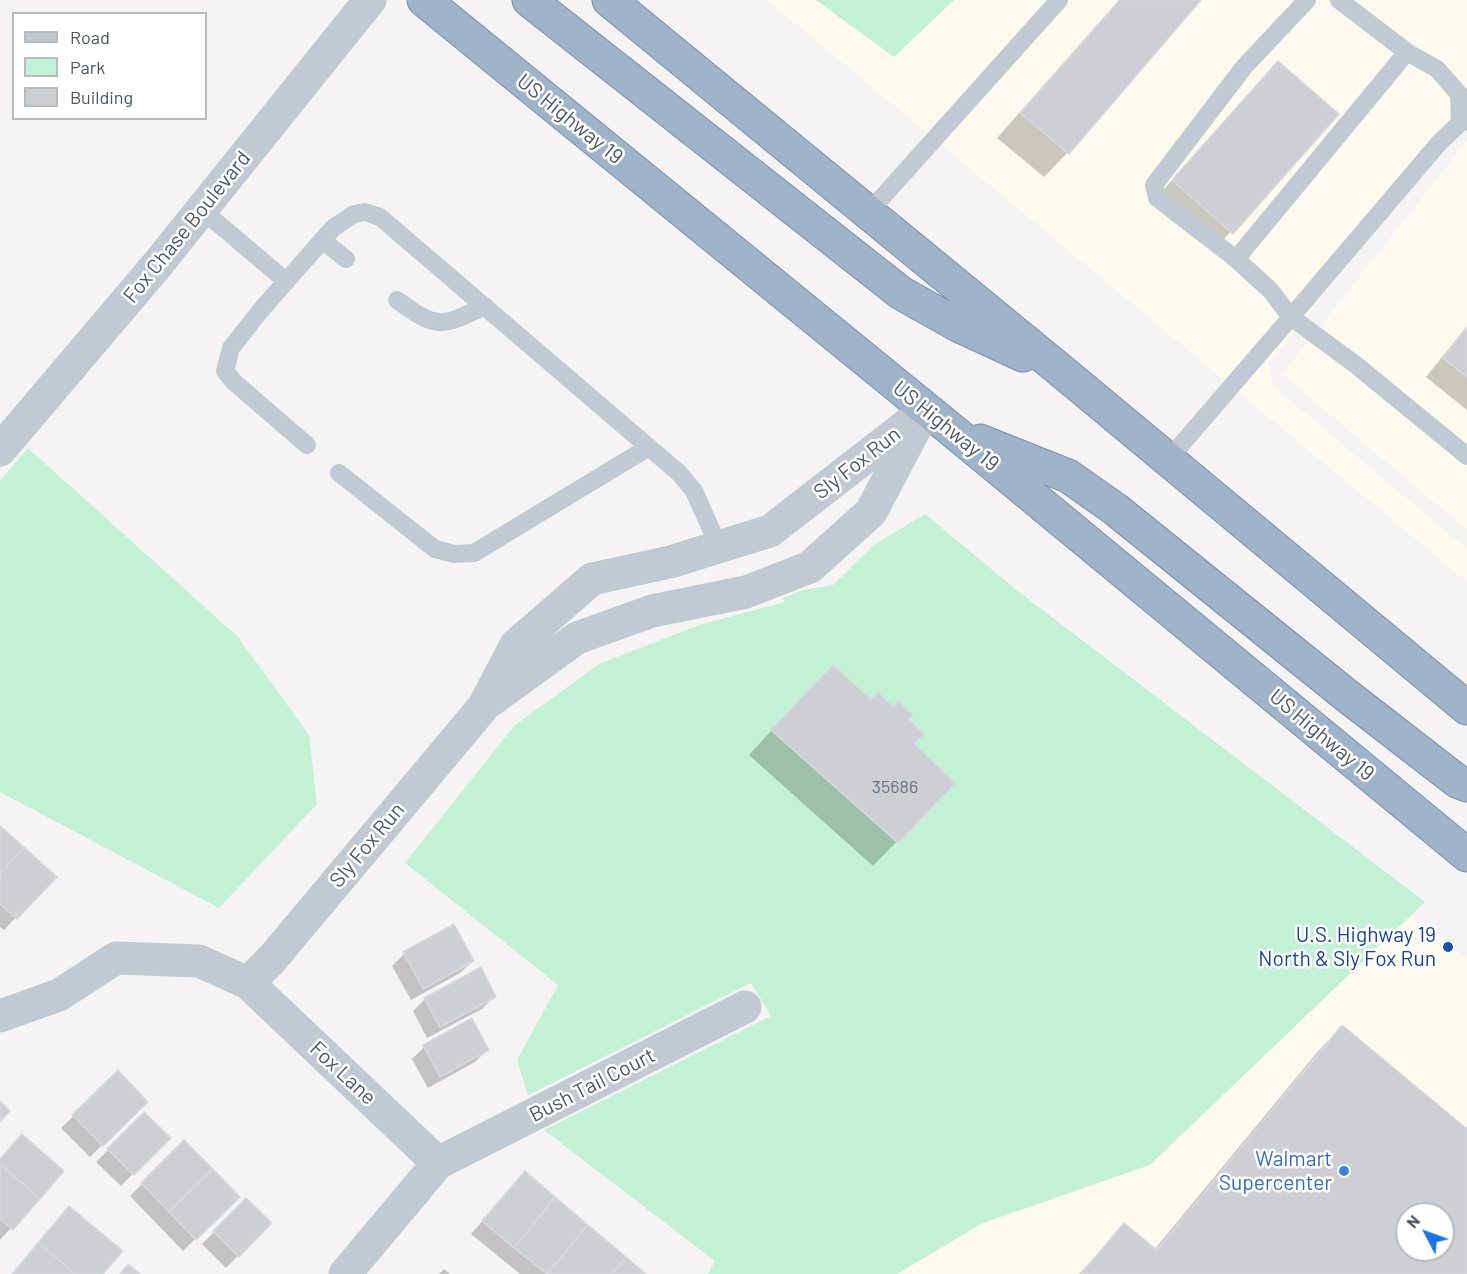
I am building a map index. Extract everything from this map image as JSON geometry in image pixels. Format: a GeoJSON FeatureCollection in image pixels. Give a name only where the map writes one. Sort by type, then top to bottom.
{"type":"FeatureCollection","features":[{"type":"Feature","properties":{"kind":"highway","name":"US Highway 19"},"geometry":{"type":"LineString","coordinates":[[424,0],[953,431],[1467,855]]}},
{"type":"Feature","properties":{"kind":"highway"},"geometry":{"type":"LineString","coordinates":[[529,0],[901,293],[958,325],[1065,374]]}},
{"type":"Feature","properties":{"kind":"highway"},"geometry":{"type":"LineString","coordinates":[[609,0],[1467,708]]}},
{"type":"Feature","properties":{"kind":"highway"},"geometry":{"type":"LineString","coordinates":[[953,431],[1068,476],[1457,781],[1467,785]]}},
{"type":"Feature","properties":{"kind":"street","name":"Fox Chase Boulevard"},"geometry":{"type":"LineString","coordinates":[[0,450],[157,265],[369,0]]}},
{"type":"Feature","properties":{"kind":"street","name":"Sly Fox Run"},"geometry":{"type":"LineString","coordinates":[[248,983],[272,959],[484,706],[516,645],[592,579],[670,562],[770,531],[926,410]]}},
{"type":"Feature","properties":{"kind":"street","name":"Sly Fox Run"},"geometry":{"type":"LineString","coordinates":[[484,706],[577,638],[652,611],[746,592],[810,567],[871,512],[926,410]]}},
{"type":"Feature","properties":{"kind":"street","name":"Fox Lane"},"geometry":{"type":"LineString","coordinates":[[0,1016],[59,995],[116,958],[199,961],[248,983],[438,1162]]}},
{"type":"Feature","properties":{"kind":"street","name":"Bush Tail Court"},"geometry":{"type":"LineString","coordinates":[[438,1162],[745,1007]]}},
{"type":"Feature","properties":{"kind":"street"},"geometry":{"type":"LineString","coordinates":[[345,1274],[438,1162]]}},
{"type":"Feature","properties":{"kind":"lane"},"geometry":{"type":"LineString","coordinates":[[868,213],[1059,0]]}},
{"type":"Feature","properties":{"kind":"lane"},"geometry":{"type":"LineString","coordinates":[[1307,0],[1244,67],[1154,185],[1157,198],[1236,259],[1270,290],[1291,317],[1356,365],[1467,456]]}},
{"type":"Feature","properties":{"kind":"lane"},"geometry":{"type":"LineString","coordinates":[[1168,460],[1423,161],[1464,122],[1459,94],[1437,69],[1407,52],[1339,0]]}},
{"type":"Feature","properties":{"kind":"lane"},"geometry":{"type":"LineString","coordinates":[[1236,259],[1407,52]]}},
{"type":"Feature","properties":{"kind":"lane"},"geometry":{"type":"LineString","coordinates":[[202,210],[286,281]]}},
{"type":"Feature","properties":{"kind":"lane"},"geometry":{"type":"LineString","coordinates":[[307,445],[234,382],[225,371],[231,348],[322,240],[333,228],[354,214],[365,212],[380,217],[679,473],[694,491],[719,547]]}},
{"type":"Feature","properties":{"kind":"lane"},"geometry":{"type":"LineString","coordinates":[[322,240],[346,259]]}},
{"type":"Feature","properties":{"kind":"lane"},"geometry":{"type":"LineString","coordinates":[[397,300],[433,322],[451,322],[486,306]]}},
{"type":"Feature","properties":{"kind":"lane"},"geometry":{"type":"LineString","coordinates":[[339,473],[435,549],[454,554],[474,553],[649,447]]}},
{"type":"Feature","properties":{"kind":"shaded area"},"geometry":{"type":"Polygon","coordinates":[[[767,0],[816,0],[894,57],[954,0],[1467,0],[1467,115],[1269,364],[1273,386],[1467,549],[1467,582],[767,0]]]}},
{"type":"Feature","properties":{"kind":"shaded area"},"geometry":{"type":"Polygon","coordinates":[[[1467,141],[1467,530],[1282,374],[1467,141]]]}},
{"type":"Feature","properties":{"kind":"shaded area"},"geometry":{"type":"Polygon","coordinates":[[[1412,914],[1467,960],[1467,1274],[897,1274],[983,1223],[1150,1165],[1412,914]]]}},
{"type":"Feature","properties":{"kind":"green space"},"geometry":{"type":"Polygon","coordinates":[[[816,0],[954,0],[894,57],[816,0]]]}},
{"type":"Feature","properties":{"kind":"green space"},"geometry":{"type":"Polygon","coordinates":[[[28,448],[238,637],[309,735],[317,804],[219,908],[0,792],[0,481],[28,448]]]}},
{"type":"Feature","properties":{"kind":"green space"},"geometry":{"type":"Polygon","coordinates":[[[925,514],[1019,592],[1425,902],[1150,1165],[983,1223],[897,1274],[708,1274],[715,1261],[544,1130],[771,1016],[751,983],[528,1095],[517,1060],[558,985],[405,863],[514,726],[599,664],[699,625],[785,602],[782,598],[804,590],[833,585],[874,545],[925,514]]]}},
{"type":"Feature","properties":{"kind":"building"},"geometry":{"type":"Polygon","coordinates":[[[1120,0],[1201,0],[1069,154],[1020,113],[1120,0]]]}},
{"type":"Feature","properties":{"kind":"building"},"geometry":{"type":"Polygon","coordinates":[[[1278,61],[1339,114],[1233,234],[1172,180],[1278,61]]]}},
{"type":"Feature","properties":{"kind":"building"},"geometry":{"type":"Polygon","coordinates":[[[1467,328],[1467,377],[1443,358],[1467,328]]]}},
{"type":"Feature","properties":{"kind":"building"},"geometry":{"type":"Polygon","coordinates":[[[833,665],[871,700],[878,692],[893,707],[899,701],[913,715],[909,719],[924,734],[914,744],[955,783],[898,843],[771,730],[833,665]]]}},
{"type":"Feature","properties":{"kind":"building"},"geometry":{"type":"Polygon","coordinates":[[[0,826],[24,847],[0,874],[0,826]]]}},
{"type":"Feature","properties":{"kind":"building"},"geometry":{"type":"Polygon","coordinates":[[[24,847],[57,877],[17,919],[0,904],[0,874],[24,847]]]}},
{"type":"Feature","properties":{"kind":"building"},"geometry":{"type":"Polygon","coordinates":[[[454,924],[474,961],[423,989],[403,952],[454,924]]]}},
{"type":"Feature","properties":{"kind":"building"},"geometry":{"type":"Polygon","coordinates":[[[481,967],[496,997],[440,1027],[424,998],[481,967]]]}},
{"type":"Feature","properties":{"kind":"building"},"geometry":{"type":"Polygon","coordinates":[[[472,1018],[489,1050],[440,1077],[423,1045],[472,1018]]]}},
{"type":"Feature","properties":{"kind":"building","name":"Walmart Supercenter"},"geometry":{"type":"Polygon","coordinates":[[[1342,1025],[1467,1129],[1467,1274],[1081,1274],[1124,1223],[1157,1250],[1342,1025]]]}},
{"type":"Feature","properties":{"kind":"building"},"geometry":{"type":"Polygon","coordinates":[[[118,1070],[148,1102],[103,1146],[72,1115],[118,1070]]]}},
{"type":"Feature","properties":{"kind":"building"},"geometry":{"type":"Polygon","coordinates":[[[0,1101],[10,1111],[0,1122],[0,1101]]]}},
{"type":"Feature","properties":{"kind":"building"},"geometry":{"type":"Polygon","coordinates":[[[144,1112],[171,1138],[134,1175],[107,1149],[144,1112]]]}},
{"type":"Feature","properties":{"kind":"building"},"geometry":{"type":"Polygon","coordinates":[[[22,1134],[64,1171],[40,1199],[0,1164],[0,1159],[22,1134]]]}},
{"type":"Feature","properties":{"kind":"building"},"geometry":{"type":"Polygon","coordinates":[[[184,1140],[213,1169],[169,1212],[141,1183],[184,1140]]]}},
{"type":"Feature","properties":{"kind":"building"},"geometry":{"type":"Polygon","coordinates":[[[0,1164],[40,1199],[13,1230],[0,1219],[0,1164]]]}},
{"type":"Feature","properties":{"kind":"building"},"geometry":{"type":"Polygon","coordinates":[[[213,1169],[240,1197],[196,1240],[169,1212],[213,1169]]]}},
{"type":"Feature","properties":{"kind":"building"},"geometry":{"type":"Polygon","coordinates":[[[525,1171],[555,1197],[514,1248],[482,1221],[525,1171]]]}},
{"type":"Feature","properties":{"kind":"building"},"geometry":{"type":"Polygon","coordinates":[[[555,1197],[588,1225],[547,1274],[514,1248],[555,1197]]]}},
{"type":"Feature","properties":{"kind":"building"},"geometry":{"type":"Polygon","coordinates":[[[246,1198],[272,1223],[239,1257],[213,1231],[246,1198]]]}},
{"type":"Feature","properties":{"kind":"building"},"geometry":{"type":"Polygon","coordinates":[[[69,1206],[123,1251],[103,1274],[76,1274],[38,1243],[69,1206]]]}},
{"type":"Feature","properties":{"kind":"building"},"geometry":{"type":"Polygon","coordinates":[[[588,1225],[626,1257],[612,1274],[547,1274],[588,1225]]]}},
{"type":"Feature","properties":{"kind":"building"},"geometry":{"type":"Polygon","coordinates":[[[38,1243],[76,1274],[12,1274],[38,1243]]]}},
{"type":"Feature","properties":{"kind":"building"},"geometry":{"type":"Polygon","coordinates":[[[626,1257],[646,1274],[612,1274],[626,1257]]]}},
{"type":"Feature","properties":{"kind":"building"},"geometry":{"type":"Polygon","coordinates":[[[128,1264],[140,1274],[120,1274],[128,1264]]]}},
{"type":"Feature","properties":{"kind":"place","name":"U.S. Highway 19 North & Sly Fox Run"},"geometry":{"type":"Point","coordinates":[1448,947]}},
{"type":"Feature","properties":{"kind":"place","name":"Walmart Supercenter"},"geometry":{"type":"Point","coordinates":[1344,1171]}}]}
